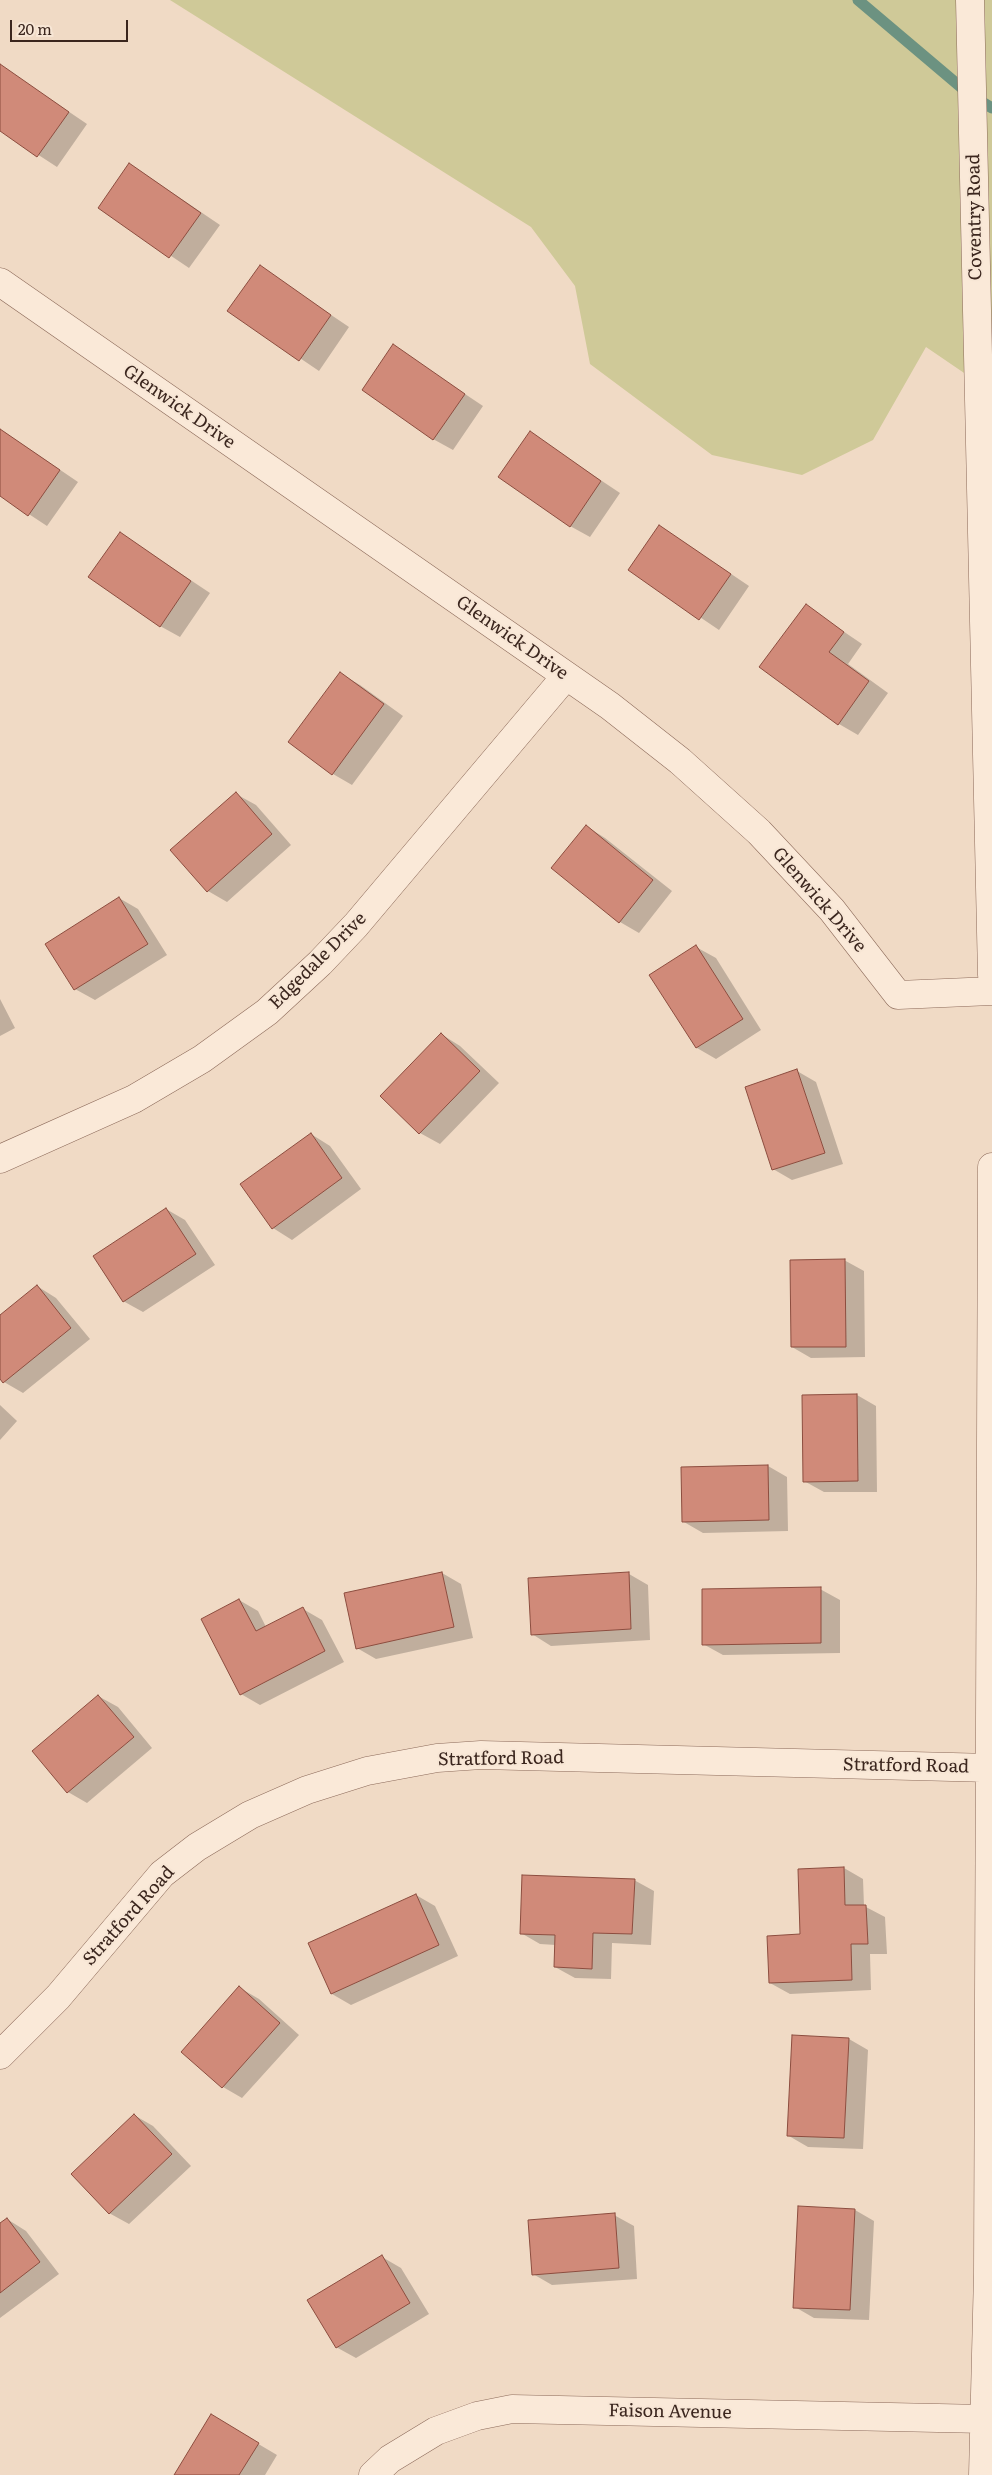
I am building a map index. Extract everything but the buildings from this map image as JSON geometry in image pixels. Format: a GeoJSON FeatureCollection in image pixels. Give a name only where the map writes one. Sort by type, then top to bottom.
{"type":"FeatureCollection","features":[{"type":"Feature","properties":{"kind":"street","name":"Coventry Road"},"geometry":{"type":"LineString","coordinates":[[970,0],[992,975]]}},
{"type":"Feature","properties":{"kind":"street","name":"Glenwick Drive"},"geometry":{"type":"LineString","coordinates":[[0,282],[566,676],[680,761],[759,832],[832,910],[898,995],[992,991]]}},
{"type":"Feature","properties":{"kind":"street","name":"Edgedale Drive"},"geometry":{"type":"LineString","coordinates":[[0,1159],[134,1099],[202,1059],[267,1012],[320,964],[356,925],[566,676]]}},
{"type":"Feature","properties":{"kind":"street"},"geometry":{"type":"LineString","coordinates":[[984,2475],[988,2263],[992,1166]]}},
{"type":"Feature","properties":{"kind":"street","name":"Stratford Road"},"geometry":{"type":"LineString","coordinates":[[0,2055],[58,1997],[162,1874],[197,1847],[250,1815],[299,1793],[367,1771],[437,1758],[481,1755],[991,1768]]}},
{"type":"Feature","properties":{"kind":"street","name":"Faison Avenue"},"geometry":{"type":"LineString","coordinates":[[373,2475],[390,2459],[436,2431],[477,2416],[512,2409],[985,2419]]}},
{"type":"Feature","properties":{"kind":"shaded area"},"geometry":{"type":"Polygon","coordinates":[[[170,0],[992,0],[992,392],[926,347],[873,440],[802,475],[712,455],[590,364],[575,286],[531,227],[170,0]]]}},
{"type":"Feature","properties":{"kind":"waterway"},"geometry":{"type":"LineString","coordinates":[[858,0],[969,94],[992,108]]}}]}
